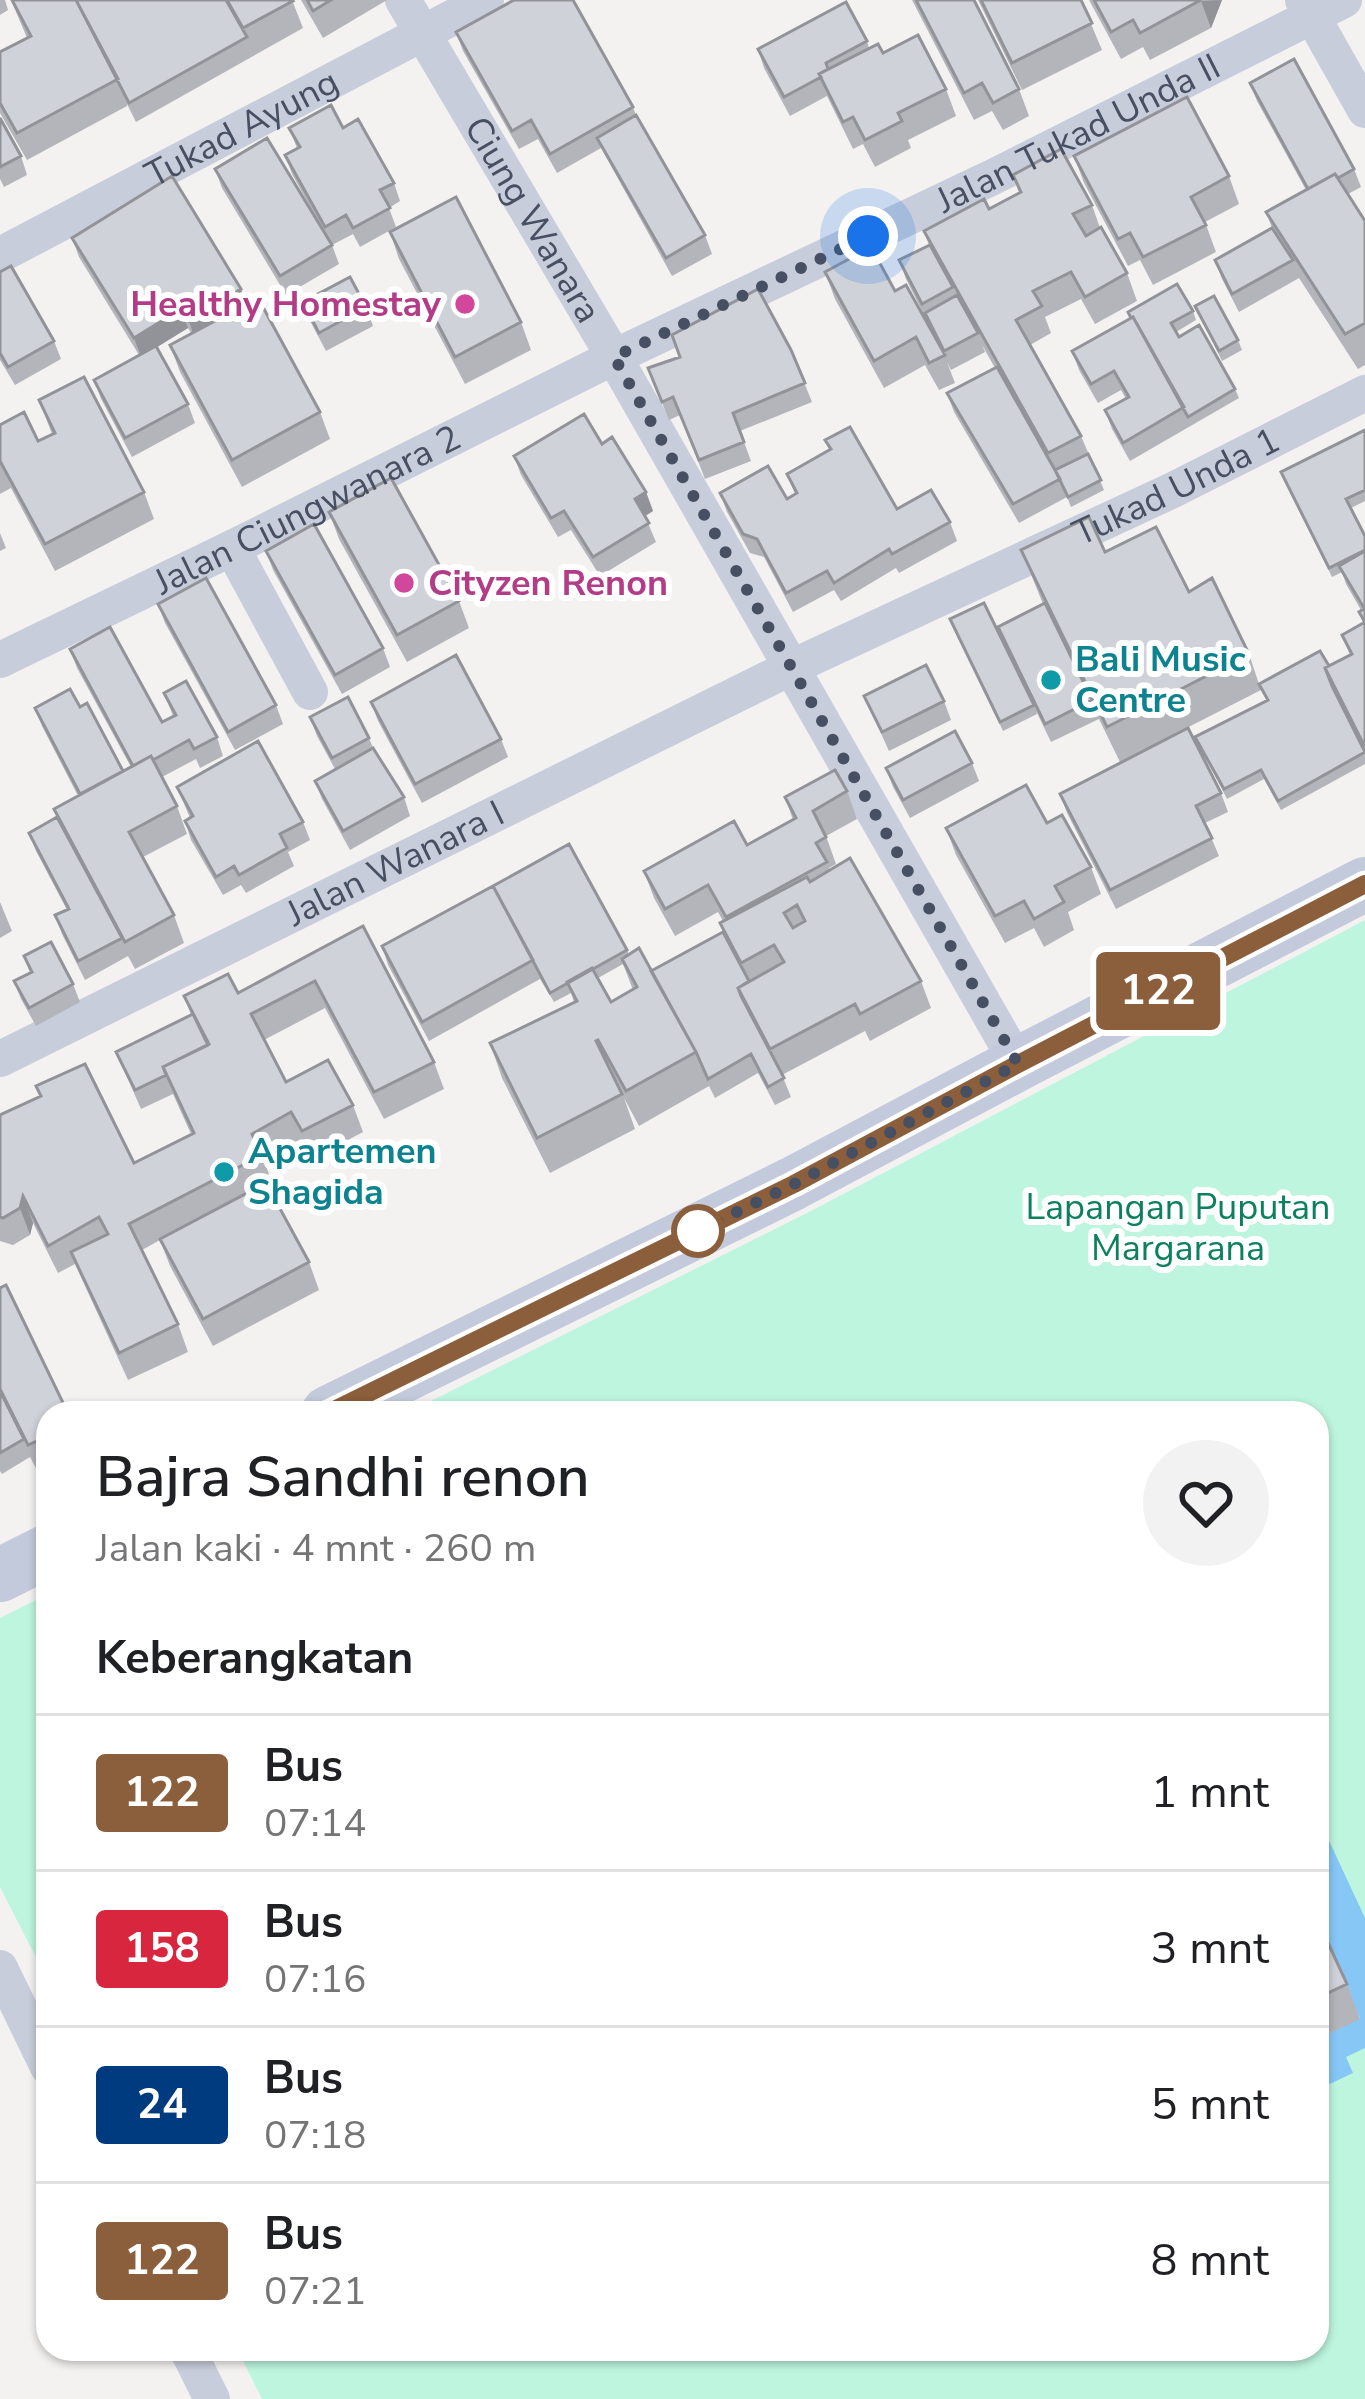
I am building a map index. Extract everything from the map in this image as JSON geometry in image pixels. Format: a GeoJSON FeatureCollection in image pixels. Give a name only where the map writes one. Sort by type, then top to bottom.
{"type":"FeatureCollection","features":[{"type":"Feature","properties":{"kind":"main road"},"geometry":{"type":"LineString","coordinates":[[352,1401],[794,1184],[1365,884]]}},
{"type":"Feature","properties":{"kind":"main road"},"geometry":{"type":"LineString","coordinates":[[0,1575],[36,1557]]}},
{"type":"Feature","properties":{"kind":"street","name":"Ciung Wanara"},"geometry":{"type":"LineString","coordinates":[[403,0],[614,357],[1018,1064]]}},
{"type":"Feature","properties":{"kind":"street","name":"Tukad Ayung"},"geometry":{"type":"LineString","coordinates":[[0,255],[485,0]]}},
{"type":"Feature","properties":{"kind":"street"},"geometry":{"type":"LineString","coordinates":[[1320,5],[1365,110]]}},
{"type":"Feature","properties":{"kind":"street","name":"Jalan Tukad Unda II"},"geometry":{"type":"LineString","coordinates":[[614,357],[994,176],[1320,5]]}},
{"type":"Feature","properties":{"kind":"street","name":"Jalan Ciungwanara 2"},"geometry":{"type":"LineString","coordinates":[[0,661],[614,357]]}},
{"type":"Feature","properties":{"kind":"street","name":"Tukad Unda 1"},"geometry":{"type":"LineString","coordinates":[[792,668],[1173,490],[1365,393]]}},
{"type":"Feature","properties":{"kind":"street"},"geometry":{"type":"LineString","coordinates":[[232,548],[310,692]]}},
{"type":"Feature","properties":{"kind":"street","name":"Jalan Wanara I"},"geometry":{"type":"LineString","coordinates":[[0,1059],[792,668]]}},
{"type":"Feature","properties":{"kind":"street"},"geometry":{"type":"LineString","coordinates":[[0,1968],[36,2042]]}},
{"type":"Feature","properties":{"kind":"street"},"geometry":{"type":"LineString","coordinates":[[194,2361],[212,2399]]}},
{"type":"Feature","properties":{"kind":"green space","name":"Lapangan Puputan Margarana"},"geometry":{"type":"Polygon","coordinates":[[[1365,920],[1365,2399],[262,2399],[243,2361],[1329,2361],[1329,1401],[431,1401],[811,1211],[1365,920]]]}},
{"type":"Feature","properties":{"kind":"green space"},"geometry":{"type":"Polygon","coordinates":[[[36,1600],[36,1958],[0,1887],[0,1618],[36,1600]]]}},
{"type":"Feature","properties":{"kind":"water"},"geometry":{"type":"Polygon","coordinates":[[[1329,1841],[1365,1918],[1365,2048],[1346,2057],[1353,2073],[1329,2084],[1329,2033],[1360,2018],[1329,1952],[1329,1841]]]}},
{"type":"Feature","properties":{"kind":"building"},"geometry":{"type":"Polygon","coordinates":[[[12,0],[76,0],[118,79],[17,133],[0,103],[0,52],[31,36],[12,0]]]}},
{"type":"Feature","properties":{"kind":"building"},"geometry":{"type":"Polygon","coordinates":[[[76,0],[226,0],[247,37],[129,103],[76,0]]]}},
{"type":"Feature","properties":{"kind":"building"},"geometry":{"type":"Polygon","coordinates":[[[227,0],[292,0],[293,1],[243,28],[227,0]]]}},
{"type":"Feature","properties":{"kind":"building"},"geometry":{"type":"Polygon","coordinates":[[[307,0],[331,0],[313,11],[307,0]]]}},
{"type":"Feature","properties":{"kind":"building"},"geometry":{"type":"Polygon","coordinates":[[[514,0],[573,0],[633,107],[550,154],[531,120],[512,131],[456,32],[514,0]]]}},
{"type":"Feature","properties":{"kind":"building"},"geometry":{"type":"Polygon","coordinates":[[[916,0],[974,0],[1019,89],[993,103],[982,83],[964,93],[916,0]]]}},
{"type":"Feature","properties":{"kind":"building"},"geometry":{"type":"Polygon","coordinates":[[[981,0],[1081,0],[1092,23],[1012,63],[981,0]]]}},
{"type":"Feature","properties":{"kind":"building"},"geometry":{"type":"Polygon","coordinates":[[[1094,0],[1201,0],[1140,33],[1133,20],[1111,32],[1094,0]]]}},
{"type":"Feature","properties":{"kind":"building"},"geometry":{"type":"Polygon","coordinates":[[[846,2],[867,41],[826,63],[828,69],[821,77],[784,97],[758,49],[846,2]]]}},
{"type":"Feature","properties":{"kind":"building"},"geometry":{"type":"Polygon","coordinates":[[[918,35],[946,89],[898,113],[902,121],[865,140],[853,117],[843,122],[819,74],[878,44],[883,53],[918,35]]]}},
{"type":"Feature","properties":{"kind":"building"},"geometry":{"type":"Polygon","coordinates":[[[1294,59],[1354,169],[1308,189],[1250,83],[1294,59]]]}},
{"type":"Feature","properties":{"kind":"building"},"geometry":{"type":"Polygon","coordinates":[[[1187,97],[1229,176],[1191,197],[1206,225],[1143,257],[1130,233],[1118,239],[1074,156],[1187,97]]]}},
{"type":"Feature","properties":{"kind":"building"},"geometry":{"type":"Polygon","coordinates":[[[331,105],[343,128],[358,119],[394,183],[380,190],[390,208],[353,228],[346,215],[325,227],[285,155],[300,147],[289,128],[331,105]]]}},
{"type":"Feature","properties":{"kind":"building"},"geometry":{"type":"Polygon","coordinates":[[[636,115],[705,235],[666,258],[597,138],[636,115]]]}},
{"type":"Feature","properties":{"kind":"building"},"geometry":{"type":"Polygon","coordinates":[[[0,118],[21,156],[0,167],[0,118]]]}},
{"type":"Feature","properties":{"kind":"building"},"geometry":{"type":"Polygon","coordinates":[[[267,138],[332,245],[280,276],[215,169],[267,138]]]}},
{"type":"Feature","properties":{"kind":"building"},"geometry":{"type":"Polygon","coordinates":[[[1061,149],[1092,205],[1073,214],[1086,236],[1101,227],[1127,273],[1085,297],[1071,272],[1033,291],[1042,306],[1016,320],[1081,436],[1048,453],[924,231],[984,199],[989,209],[1021,192],[1013,175],[1061,149]]]}},
{"type":"Feature","properties":{"kind":"building"},"geometry":{"type":"Polygon","coordinates":[[[1335,174],[1365,221],[1365,323],[1345,334],[1266,212],[1335,174]]]}},
{"type":"Feature","properties":{"kind":"building"},"geometry":{"type":"Polygon","coordinates":[[[172,176],[241,289],[189,321],[181,309],[134,338],[72,238],[172,176]]]}},
{"type":"Feature","properties":{"kind":"building","name":"Healthy Homestay"},"geometry":{"type":"Polygon","coordinates":[[[456,197],[521,322],[455,357],[390,232],[456,197]]]}},
{"type":"Feature","properties":{"kind":"building"},"geometry":{"type":"Polygon","coordinates":[[[1272,228],[1293,260],[1232,294],[1215,260],[1272,228]]]}},
{"type":"Feature","properties":{"kind":"building"},"geometry":{"type":"Polygon","coordinates":[[[930,245],[953,287],[922,304],[899,260],[930,245]]]}},
{"type":"Feature","properties":{"kind":"building"},"geometry":{"type":"Polygon","coordinates":[[[871,247],[895,291],[906,285],[945,355],[929,363],[916,337],[874,361],[825,272],[871,247]]]}},
{"type":"Feature","properties":{"kind":"building"},"geometry":{"type":"Polygon","coordinates":[[[11,266],[54,341],[8,367],[0,353],[0,272],[11,266]]]}},
{"type":"Feature","properties":{"kind":"building"},"geometry":{"type":"Polygon","coordinates":[[[350,277],[366,307],[319,333],[303,302],[350,277]]]}},
{"type":"Feature","properties":{"kind":"building"},"geometry":{"type":"Polygon","coordinates":[[[1177,284],[1193,311],[1171,323],[1179,337],[1199,325],[1235,389],[1188,417],[1128,312],[1177,284]]]}},
{"type":"Feature","properties":{"kind":"building"},"geometry":{"type":"Polygon","coordinates":[[[758,289],[805,383],[733,413],[744,442],[699,460],[673,397],[662,402],[648,368],[680,357],[672,335],[758,289]]]}},
{"type":"Feature","properties":{"kind":"building"},"geometry":{"type":"Polygon","coordinates":[[[957,295],[978,333],[944,351],[925,313],[957,295]]]}},
{"type":"Feature","properties":{"kind":"building"},"geometry":{"type":"Polygon","coordinates":[[[1214,296],[1238,340],[1219,351],[1195,306],[1214,296]]]}},
{"type":"Feature","properties":{"kind":"building"},"geometry":{"type":"Polygon","coordinates":[[[258,298],[320,412],[232,460],[170,345],[258,298]]]}},
{"type":"Feature","properties":{"kind":"building"},"geometry":{"type":"Polygon","coordinates":[[[1133,317],[1184,407],[1123,443],[1105,410],[1129,397],[1114,371],[1091,384],[1072,351],[1133,317]]]}},
{"type":"Feature","properties":{"kind":"building"},"geometry":{"type":"Polygon","coordinates":[[[156,346],[188,404],[125,438],[94,380],[156,346]]]}},
{"type":"Feature","properties":{"kind":"building"},"geometry":{"type":"Polygon","coordinates":[[[997,367],[1060,479],[1013,504],[947,393],[997,367]]]}},
{"type":"Feature","properties":{"kind":"building"},"geometry":{"type":"Polygon","coordinates":[[[84,377],[144,492],[45,544],[0,461],[0,425],[24,412],[38,441],[55,433],[39,400],[84,377]]]}},
{"type":"Feature","properties":{"kind":"building"},"geometry":{"type":"Polygon","coordinates":[[[584,414],[602,444],[612,437],[646,492],[635,499],[649,523],[593,557],[564,511],[551,518],[514,456],[584,414]]]}},
{"type":"Feature","properties":{"kind":"building"},"geometry":{"type":"Polygon","coordinates":[[[850,427],[897,509],[931,490],[950,522],[892,554],[889,549],[834,583],[827,571],[786,593],[757,539],[743,534],[720,493],[768,466],[787,499],[797,493],[787,474],[831,449],[825,440],[850,427]]]}},
{"type":"Feature","properties":{"kind":"building"},"geometry":{"type":"Polygon","coordinates":[[[1365,430],[1365,490],[1346,499],[1365,536],[1365,550],[1329,568],[1281,472],[1365,430]]]}},
{"type":"Feature","properties":{"kind":"building"},"geometry":{"type":"Polygon","coordinates":[[[1088,454],[1101,480],[1068,497],[1055,470],[1088,454]]]}},
{"type":"Feature","properties":{"kind":"building","name":"Cityzen Renon"},"geometry":{"type":"Polygon","coordinates":[[[391,478],[459,601],[397,635],[329,512],[391,478]]]}},
{"type":"Feature","properties":{"kind":"building"},"geometry":{"type":"Polygon","coordinates":[[[1089,517],[1105,552],[1156,527],[1189,592],[1212,578],[1249,654],[1107,727],[1021,550],[1089,517]]]}},
{"type":"Feature","properties":{"kind":"building"},"geometry":{"type":"Polygon","coordinates":[[[314,524],[383,648],[335,675],[266,551],[314,524]]]}},
{"type":"Feature","properties":{"kind":"building"},"geometry":{"type":"Polygon","coordinates":[[[1365,551],[1365,608],[1364,608],[1339,566],[1365,551]]]}},
{"type":"Feature","properties":{"kind":"building"},"geometry":{"type":"Polygon","coordinates":[[[206,578],[276,705],[228,732],[158,604],[206,578]]]}},
{"type":"Feature","properties":{"kind":"building"},"geometry":{"type":"Polygon","coordinates":[[[984,603],[1034,705],[1000,722],[950,619],[984,603]]]}},
{"type":"Feature","properties":{"kind":"building","name":"Bali Music Centre"},"geometry":{"type":"Polygon","coordinates":[[[1045,603],[1092,700],[1045,724],[998,627],[1045,603]]]}},
{"type":"Feature","properties":{"kind":"building"},"geometry":{"type":"Polygon","coordinates":[[[1365,622],[1364,745],[1325,668],[1352,654],[1342,635],[1365,622]]]}},
{"type":"Feature","properties":{"kind":"building"},"geometry":{"type":"Polygon","coordinates":[[[110,627],[162,722],[176,715],[164,693],[186,681],[217,737],[194,749],[189,740],[133,766],[70,649],[110,627]]]}},
{"type":"Feature","properties":{"kind":"building"},"geometry":{"type":"Polygon","coordinates":[[[1320,651],[1365,752],[1278,801],[1261,770],[1224,789],[1195,737],[1268,700],[1259,684],[1320,651]]]}},
{"type":"Feature","properties":{"kind":"building"},"geometry":{"type":"Polygon","coordinates":[[[456,655],[501,739],[415,784],[371,702],[456,655]]]}},
{"type":"Feature","properties":{"kind":"building"},"geometry":{"type":"Polygon","coordinates":[[[926,665],[944,701],[882,732],[864,696],[926,665]]]}},
{"type":"Feature","properties":{"kind":"building"},"geometry":{"type":"Polygon","coordinates":[[[70,689],[80,707],[87,703],[123,771],[80,794],[35,708],[70,689]]]}},
{"type":"Feature","properties":{"kind":"building"},"geometry":{"type":"Polygon","coordinates":[[[348,697],[369,738],[332,758],[310,717],[348,697]]]}},
{"type":"Feature","properties":{"kind":"building"},"geometry":{"type":"Polygon","coordinates":[[[1188,728],[1221,793],[1196,806],[1212,838],[1110,890],[1060,794],[1188,728]]]}},
{"type":"Feature","properties":{"kind":"building"},"geometry":{"type":"Polygon","coordinates":[[[955,731],[972,763],[903,800],[886,768],[955,731]]]}},
{"type":"Feature","properties":{"kind":"building"},"geometry":{"type":"Polygon","coordinates":[[[258,741],[303,822],[280,834],[287,848],[239,875],[234,866],[216,877],[185,821],[193,816],[177,787],[258,741]]]}},
{"type":"Feature","properties":{"kind":"building"},"geometry":{"type":"Polygon","coordinates":[[[373,748],[404,797],[343,831],[315,781],[373,748]]]}},
{"type":"Feature","properties":{"kind":"building"},"geometry":{"type":"Polygon","coordinates":[[[151,756],[177,806],[129,832],[174,915],[125,942],[54,809],[151,756]]]}},
{"type":"Feature","properties":{"kind":"building"},"geometry":{"type":"Polygon","coordinates":[[[835,770],[847,791],[813,811],[826,837],[816,843],[827,862],[726,917],[708,885],[665,909],[644,871],[734,821],[747,845],[796,818],[785,797],[835,770]]]}},
{"type":"Feature","properties":{"kind":"building"},"geometry":{"type":"Polygon","coordinates":[[[1026,785],[1047,823],[1062,815],[1091,867],[1055,886],[1064,902],[1034,919],[1024,901],[995,916],[946,828],[1026,785]]]}},
{"type":"Feature","properties":{"kind":"building"},"geometry":{"type":"Polygon","coordinates":[[[57,817],[122,938],[78,961],[55,915],[69,909],[29,833],[57,817]]]}},
{"type":"Feature","properties":{"kind":"building"},"geometry":{"type":"Polygon","coordinates":[[[569,844],[627,950],[550,993],[493,886],[569,844]]]}},
{"type":"Feature","properties":{"kind":"building"},"geometry":{"type":"Polygon","coordinates":[[[850,858],[921,981],[860,1014],[855,1004],[770,1049],[738,988],[784,962],[774,945],[741,963],[720,923],[807,877],[810,882],[850,858]],[[797,905],[784,913],[793,928],[805,921],[797,905]]]}},
{"type":"Feature","properties":{"kind":"building"},"geometry":{"type":"Polygon","coordinates":[[[493,886],[533,960],[422,1022],[382,946],[493,886]]]}},
{"type":"Feature","properties":{"kind":"building"},"geometry":{"type":"Polygon","coordinates":[[[363,926],[434,1062],[374,1092],[315,981],[251,1014],[286,1082],[328,1060],[353,1105],[302,1131],[291,1112],[252,1134],[262,1155],[129,1224],[178,1324],[119,1353],[71,1252],[108,1234],[99,1217],[48,1246],[23,1196],[20,1208],[0,1217],[0,1115],[41,1096],[36,1086],[85,1064],[134,1163],[194,1133],[163,1067],[209,1044],[184,996],[228,974],[238,993],[363,926]]]}},
{"type":"Feature","properties":{"kind":"building"},"geometry":{"type":"Polygon","coordinates":[[[723,932],[749,981],[738,988],[741,996],[784,1078],[768,1087],[751,1054],[708,1079],[651,971],[723,932]]]}},
{"type":"Feature","properties":{"kind":"building"},"geometry":{"type":"Polygon","coordinates":[[[51,942],[73,984],[29,1008],[14,981],[32,972],[24,956],[51,942]]]}},
{"type":"Feature","properties":{"kind":"building"},"geometry":{"type":"Polygon","coordinates":[[[639,948],[696,1052],[626,1091],[596,1041],[622,1094],[537,1138],[490,1043],[577,1001],[567,982],[592,968],[611,1002],[637,987],[622,959],[639,948]]]}},
{"type":"Feature","properties":{"kind":"building"},"geometry":{"type":"Polygon","coordinates":[[[193,1014],[208,1045],[163,1067],[166,1075],[135,1090],[116,1052],[193,1014]]]}},
{"type":"Feature","properties":{"kind":"building"},"geometry":{"type":"Polygon","coordinates":[[[266,1183],[309,1262],[203,1319],[160,1239],[266,1183]]]}},
{"type":"Feature","properties":{"kind":"building"},"geometry":{"type":"Polygon","coordinates":[[[6,1285],[62,1401],[36,1401],[36,1441],[28,1445],[0,1389],[0,1288],[6,1285]]]}},
{"type":"Feature","properties":{"kind":"building"},"geometry":{"type":"Polygon","coordinates":[[[0,1391],[24,1439],[0,1453],[0,1391]]]}},
{"type":"Feature","properties":{"kind":"building"},"geometry":{"type":"Polygon","coordinates":[[[1329,1945],[1347,1984],[1329,1992],[1329,1945]]]}},
{"type":"Feature","properties":{"kind":"bus line","name":"122"},"geometry":{"type":"LineString","coordinates":[[352,1401],[794,1184],[1365,884]]}},
{"type":"Feature","properties":{"kind":"place","name":"Healthy Homestay"},"geometry":{"type":"Point","coordinates":[465,304]}},
{"type":"Feature","properties":{"kind":"place","name":"Cityzen Renon"},"geometry":{"type":"Point","coordinates":[404,583]}},
{"type":"Feature","properties":{"kind":"place","name":"Bali Music Centre"},"geometry":{"type":"Point","coordinates":[1051,680]}},
{"type":"Feature","properties":{"kind":"place","name":"Apartemen Shagida"},"geometry":{"type":"Point","coordinates":[224,1172]}},
{"type":"Feature","properties":{"kind":"route"},"geometry":{"type":"LineString","coordinates":[[698,1231],[1018,1064],[614,357],[868,236]]}}]}
